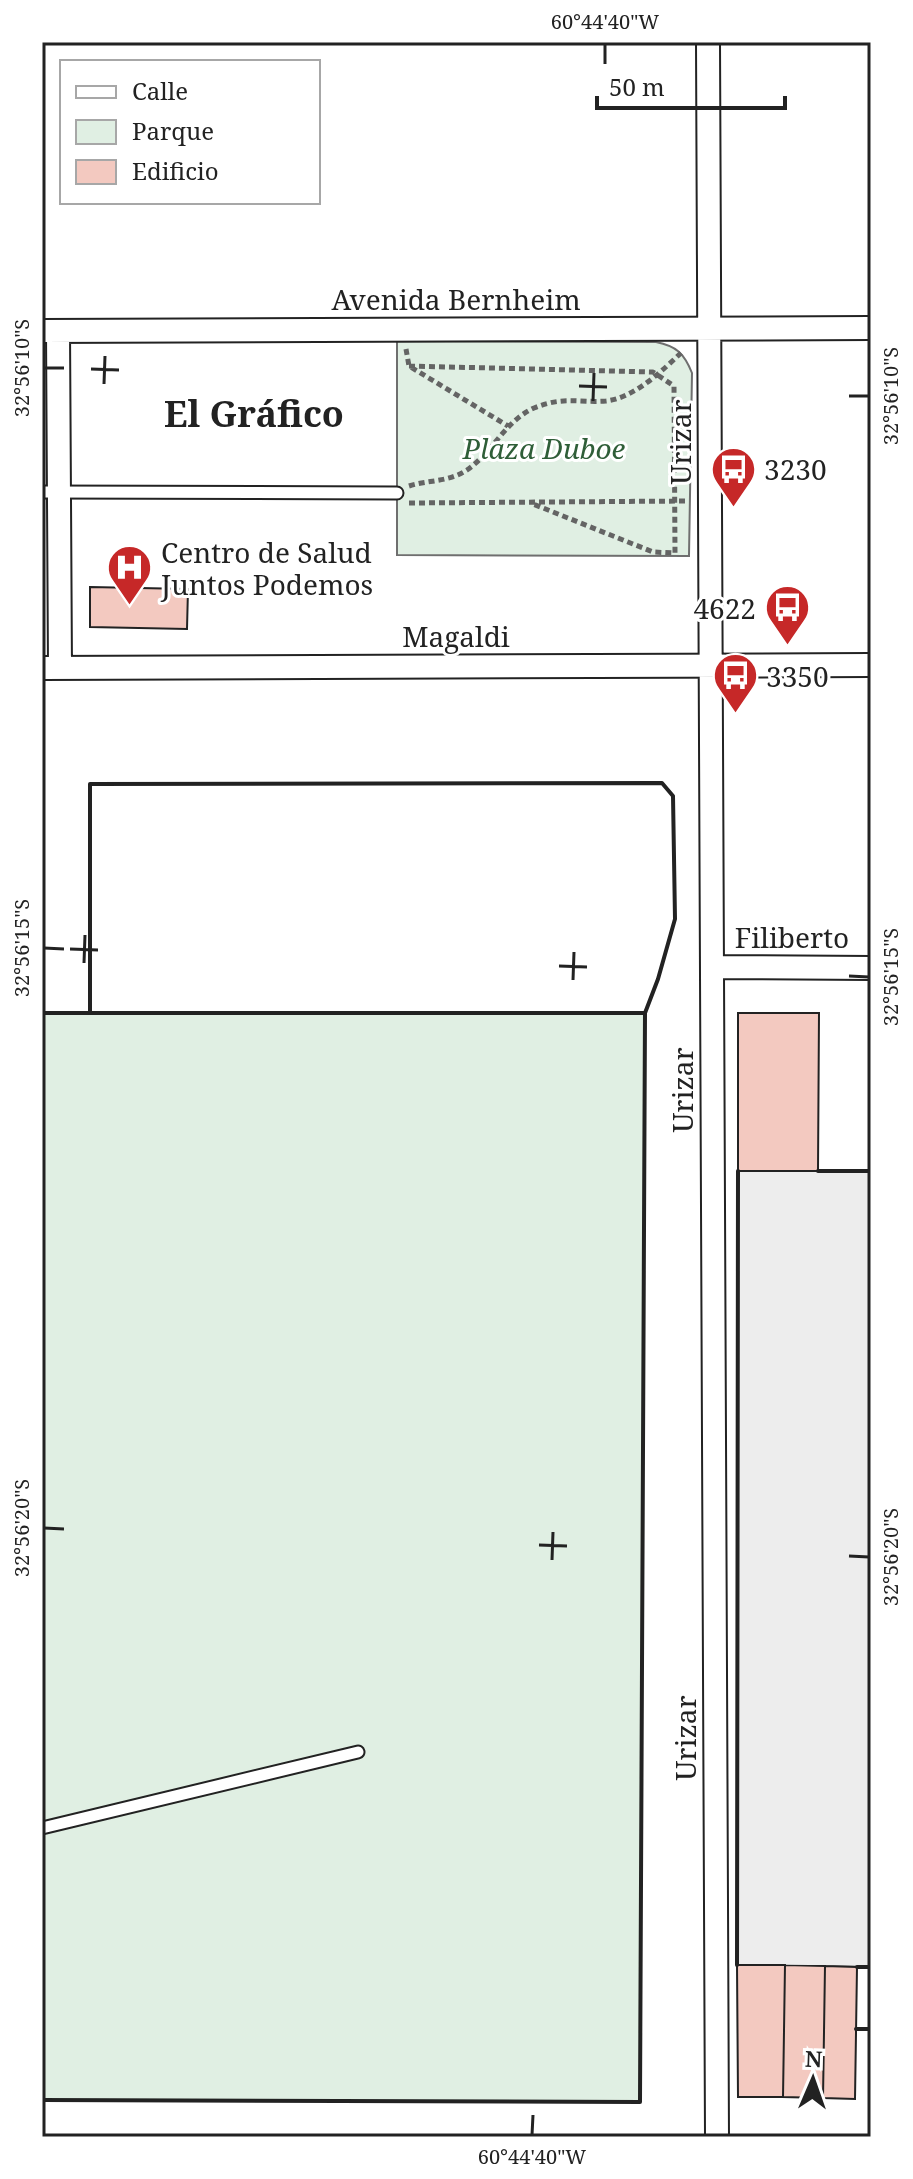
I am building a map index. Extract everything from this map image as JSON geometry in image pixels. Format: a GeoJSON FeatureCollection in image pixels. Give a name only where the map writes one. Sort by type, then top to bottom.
{"type":"FeatureCollection","features":[{"type":"Feature","properties":{"kind":"street","name":"Urizar"},"geometry":{"type":"LineString","coordinates":[[708,42],[717,2137]]}},
{"type":"Feature","properties":{"kind":"street","name":"Avenida Bernheim"},"geometry":{"type":"LineString","coordinates":[[50,331],[871,328]]}},
{"type":"Feature","properties":{"kind":"street"},"geometry":{"type":"LineString","coordinates":[[50,331],[51,668]]}},
{"type":"Feature","properties":{"kind":"street","name":"Magaldi"},"geometry":{"type":"LineString","coordinates":[[51,668],[871,665]]}},
{"type":"Feature","properties":{"kind":"street","name":"Filiberto"},"geometry":{"type":"LineString","coordinates":[[712,967],[871,968]]}},
{"type":"Feature","properties":{"kind":"lane"},"geometry":{"type":"LineString","coordinates":[[50,492],[397,493]]}},
{"type":"Feature","properties":{"kind":"lane"},"geometry":{"type":"LineString","coordinates":[[42,1828],[358,1752]]}},
{"type":"Feature","properties":{"kind":"path"},"geometry":{"type":"LineString","coordinates":[[709,327],[649,383],[609,401],[556,400],[530,410],[508,426],[467,470],[435,483],[412,484],[397,493],[409,503],[710,501]]}},
{"type":"Feature","properties":{"kind":"path"},"geometry":{"type":"LineString","coordinates":[[508,426],[409,366],[653,372],[674,386],[675,553],[653,552],[528,502]]}},
{"type":"Feature","properties":{"kind":"green space","name":"Plaza Duboe"},"geometry":{"type":"Polygon","coordinates":[[[397,341],[656,342],[678,352],[692,373],[689,556],[397,555],[397,341]]]}},
{"type":"Feature","properties":{"kind":"green space"},"geometry":{"type":"Polygon","coordinates":[[[42,1013],[645,1013],[640,2102],[42,2100],[42,1013]]]}},
{"type":"Feature","properties":{"kind":"shaded area"},"geometry":{"type":"Polygon","coordinates":[[[738,1171],[871,1171],[871,1967],[737,1965],[738,1171]]]}},
{"type":"Feature","properties":{"kind":"building"},"geometry":{"type":"Polygon","coordinates":[[[90,587],[188,589],[187,629],[90,627],[90,587]]]}},
{"type":"Feature","properties":{"kind":"building"},"geometry":{"type":"Polygon","coordinates":[[[738,1013],[819,1013],[818,1171],[738,1171],[738,1013]]]}},
{"type":"Feature","properties":{"kind":"building"},"geometry":{"type":"Polygon","coordinates":[[[737,1965],[785,1965],[783,2097],[738,2097],[737,1965]]]}},
{"type":"Feature","properties":{"kind":"building"},"geometry":{"type":"Polygon","coordinates":[[[785,1965],[825,1966],[823,2098],[783,2097],[785,1965]]]}},
{"type":"Feature","properties":{"kind":"building"},"geometry":{"type":"Polygon","coordinates":[[[825,1966],[857,1967],[855,2099],[823,2098],[825,1966]]]}},
{"type":"Feature","properties":{"kind":"wall"},"geometry":{"type":"LineString","coordinates":[[662,783],[673,796],[675,919],[645,1013],[90,1013],[90,784],[662,783]]}},
{"type":"Feature","properties":{"kind":"wall"},"geometry":{"type":"LineString","coordinates":[[42,1013],[645,1013],[640,2102],[42,2100]]}},
{"type":"Feature","properties":{"kind":"wall"},"geometry":{"type":"LineString","coordinates":[[737,1965],[738,1171]]}},
{"type":"Feature","properties":{"kind":"wall"},"geometry":{"type":"LineString","coordinates":[[818,1171],[871,1171]]}},
{"type":"Feature","properties":{"kind":"wall"},"geometry":{"type":"LineString","coordinates":[[857,1967],[871,1967]]}},
{"type":"Feature","properties":{"kind":"wall"},"geometry":{"type":"LineString","coordinates":[[856,2029],[871,2029]]}},
{"type":"Feature","properties":{"kind":"place","name":"3230"},"geometry":{"type":"Point","coordinates":[733,508]}},
{"type":"Feature","properties":{"kind":"place","name":"Centro de Salud Juntos Podemos"},"geometry":{"type":"Point","coordinates":[130,607]}},
{"type":"Feature","properties":{"kind":"place","name":"4622"},"geometry":{"type":"Point","coordinates":[787,647]}},
{"type":"Feature","properties":{"kind":"place","name":"3350"},"geometry":{"type":"Point","coordinates":[735,715]}},
{"type":"Feature","properties":{"kind":"district","name":"El Gráfico"},"geometry":{"type":"Point","coordinates":[254,413]}}]}
